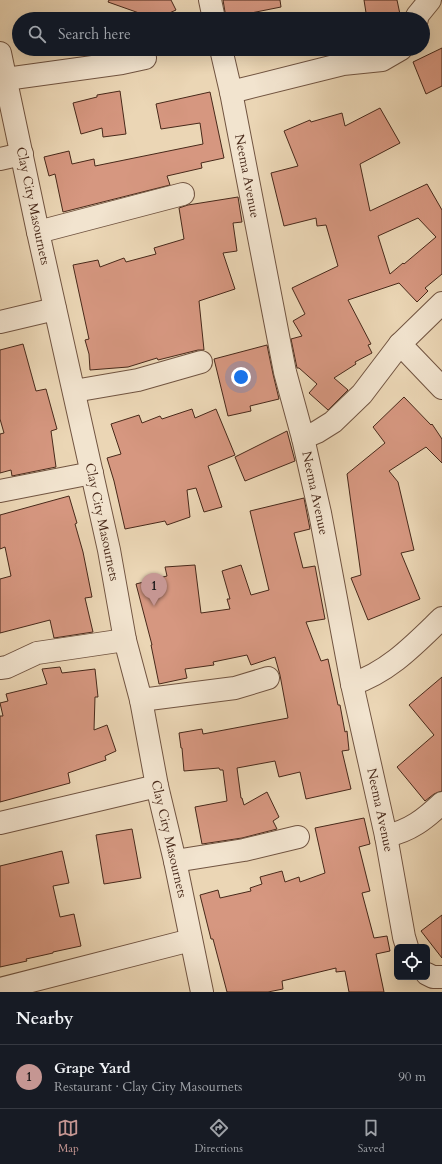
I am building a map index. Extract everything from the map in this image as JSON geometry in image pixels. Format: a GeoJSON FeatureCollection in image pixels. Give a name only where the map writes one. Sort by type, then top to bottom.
{"type":"FeatureCollection","features":[{"type":"Feature","properties":{"kind":"street"},"geometry":{"type":"LineString","coordinates":[[210,0],[213,12]]}},
{"type":"Feature","properties":{"kind":"street"},"geometry":{"type":"LineString","coordinates":[[420,12],[430,0]]}},
{"type":"Feature","properties":{"kind":"street","name":"Clay City Masournets"},"geometry":{"type":"LineString","coordinates":[[0,53],[38,232],[109,550],[125,640],[141,700],[157,786],[175,861],[202,992]]}},
{"type":"Feature","properties":{"kind":"street","name":"Neema Avenue"},"geometry":{"type":"LineString","coordinates":[[223,56],[231,92],[284,372],[303,438],[320,513],[352,684],[386,836],[405,942]]}},
{"type":"Feature","properties":{"kind":"street"},"geometry":{"type":"LineString","coordinates":[[231,92],[343,64],[382,60],[389,56]]}},
{"type":"Feature","properties":{"kind":"street"},"geometry":{"type":"LineString","coordinates":[[6,79],[122,63],[146,58]]}},
{"type":"Feature","properties":{"kind":"street"},"geometry":{"type":"LineString","coordinates":[[0,159],[22,154]]}},
{"type":"Feature","properties":{"kind":"street"},"geometry":{"type":"LineString","coordinates":[[38,232],[182,194]]}},
{"type":"Feature","properties":{"kind":"street"},"geometry":{"type":"LineString","coordinates":[[303,438],[317,432],[333,422],[362,394],[400,344],[442,303]]}},
{"type":"Feature","properties":{"kind":"street"},"geometry":{"type":"LineString","coordinates":[[0,322],[55,309]]}},
{"type":"Feature","properties":{"kind":"street"},"geometry":{"type":"LineString","coordinates":[[400,344],[442,388]]}},
{"type":"Feature","properties":{"kind":"street"},"geometry":{"type":"LineString","coordinates":[[74,391],[138,380],[201,362]]}},
{"type":"Feature","properties":{"kind":"street"},"geometry":{"type":"LineString","coordinates":[[0,491],[92,473]]}},
{"type":"Feature","properties":{"kind":"street"},"geometry":{"type":"LineString","coordinates":[[352,684],[367,679],[385,669],[442,618]]}},
{"type":"Feature","properties":{"kind":"street"},"geometry":{"type":"LineString","coordinates":[[0,668],[7,667],[37,653],[125,640]]}},
{"type":"Feature","properties":{"kind":"street"},"geometry":{"type":"LineString","coordinates":[[141,700],[235,688],[268,678]]}},
{"type":"Feature","properties":{"kind":"street"},"geometry":{"type":"LineString","coordinates":[[0,823],[157,786]]}},
{"type":"Feature","properties":{"kind":"street"},"geometry":{"type":"LineString","coordinates":[[386,836],[412,828],[442,803]]}},
{"type":"Feature","properties":{"kind":"street"},"geometry":{"type":"LineString","coordinates":[[175,861],[244,850],[298,837]]}},
{"type":"Feature","properties":{"kind":"street"},"geometry":{"type":"LineString","coordinates":[[0,988],[191,940]]}},
{"type":"Feature","properties":{"kind":"street"},"geometry":{"type":"LineString","coordinates":[[430,976],[442,977]]}},
{"type":"Feature","properties":{"kind":"building"},"geometry":{"type":"Polygon","coordinates":[[[109,0],[171,0],[176,10],[172,12],[136,12],[108,2],[109,0]]]}},
{"type":"Feature","properties":{"kind":"building"},"geometry":{"type":"Polygon","coordinates":[[[223,0],[280,0],[281,7],[256,12],[225,12],[223,0]]]}},
{"type":"Feature","properties":{"kind":"building"},"geometry":{"type":"Polygon","coordinates":[[[364,0],[397,0],[400,12],[366,12],[364,0]]]}},
{"type":"Feature","properties":{"kind":"building"},"geometry":{"type":"Polygon","coordinates":[[[442,48],[442,86],[426,94],[413,62],[425,56],[430,56],[430,54],[442,48]]]}},
{"type":"Feature","properties":{"kind":"building"},"geometry":{"type":"Polygon","coordinates":[[[120,91],[126,134],[103,137],[102,128],[81,134],[73,103],[97,97],[97,95],[120,91]]]}},
{"type":"Feature","properties":{"kind":"building"},"geometry":{"type":"Polygon","coordinates":[[[210,92],[224,158],[201,163],[202,168],[167,176],[170,185],[63,212],[55,174],[49,176],[44,157],[69,151],[72,164],[94,159],[95,166],[203,144],[200,123],[161,129],[156,104],[210,92]]]}},
{"type":"Feature","properties":{"kind":"building"},"geometry":{"type":"Polygon","coordinates":[[[380,108],[400,143],[360,164],[370,211],[427,184],[442,210],[442,274],[425,288],[428,291],[417,302],[399,283],[348,300],[371,344],[368,345],[372,353],[355,362],[356,364],[334,378],[348,390],[328,410],[309,393],[317,384],[299,368],[297,368],[291,339],[302,336],[293,321],[305,314],[292,288],[338,266],[326,225],[317,226],[316,218],[284,226],[271,173],[298,166],[284,131],[310,120],[311,122],[342,113],[345,126],[380,108]],[[418,218],[378,236],[390,274],[403,263],[404,264],[436,237],[418,218]]]}},
{"type":"Feature","properties":{"kind":"building"},"geometry":{"type":"Polygon","coordinates":[[[238,197],[242,222],[233,223],[237,251],[223,253],[235,289],[199,301],[204,350],[198,350],[158,360],[157,358],[128,367],[90,370],[89,354],[85,340],[89,339],[73,265],[98,260],[100,267],[124,258],[126,262],[156,254],[154,248],[184,239],[179,208],[188,205],[238,197]]]}},
{"type":"Feature","properties":{"kind":"building"},"geometry":{"type":"Polygon","coordinates":[[[23,344],[36,391],[46,389],[57,429],[51,431],[56,467],[12,476],[11,470],[0,473],[0,434],[4,433],[0,419],[0,350],[23,344]]]}},
{"type":"Feature","properties":{"kind":"building"},"geometry":{"type":"Polygon","coordinates":[[[267,345],[279,399],[250,406],[251,411],[228,416],[214,359],[267,345]]]}},
{"type":"Feature","properties":{"kind":"building"},"geometry":{"type":"Polygon","coordinates":[[[404,397],[431,425],[432,424],[442,439],[442,463],[426,447],[389,471],[398,482],[414,550],[401,553],[420,599],[368,620],[351,578],[361,575],[347,474],[385,443],[373,427],[404,397]]]}},
{"type":"Feature","properties":{"kind":"building"},"geometry":{"type":"Polygon","coordinates":[[[192,409],[195,418],[216,409],[235,455],[208,466],[222,507],[204,512],[196,488],[187,490],[190,517],[167,525],[165,521],[125,529],[107,458],[121,454],[111,424],[139,415],[142,423],[160,416],[162,419],[192,409]]]}},
{"type":"Feature","properties":{"kind":"building"},"geometry":{"type":"Polygon","coordinates":[[[287,431],[295,461],[245,481],[235,457],[287,431]]]}},
{"type":"Feature","properties":{"kind":"building"},"geometry":{"type":"Polygon","coordinates":[[[69,496],[77,523],[75,524],[83,552],[92,597],[85,598],[93,632],[54,638],[50,620],[0,633],[0,579],[11,576],[5,547],[0,549],[0,515],[69,496]]]}},
{"type":"Feature","properties":{"kind":"building"},"geometry":{"type":"Polygon","coordinates":[[[304,498],[310,529],[294,533],[303,568],[315,566],[325,619],[306,622],[321,661],[328,659],[338,705],[340,705],[345,732],[347,731],[349,750],[342,751],[351,789],[306,799],[300,772],[279,777],[275,761],[237,768],[241,798],[244,805],[267,792],[279,817],[273,821],[277,829],[242,838],[202,844],[195,807],[227,801],[223,770],[220,770],[219,768],[184,771],[179,733],[202,729],[203,734],[288,718],[280,675],[275,657],[251,665],[247,655],[213,662],[214,665],[185,669],[187,678],[159,684],[152,645],[136,584],[167,576],[165,567],[195,565],[201,613],[230,609],[227,599],[230,599],[222,571],[241,565],[251,595],[269,590],[250,511],[304,498]]]}},
{"type":"Feature","properties":{"kind":"building"},"geometry":{"type":"Polygon","coordinates":[[[60,667],[62,673],[95,669],[98,697],[95,697],[94,730],[107,725],[116,751],[105,756],[106,760],[68,773],[70,783],[0,802],[0,716],[3,716],[0,703],[8,701],[6,694],[47,684],[42,669],[60,667]]]}},
{"type":"Feature","properties":{"kind":"building"},"geometry":{"type":"Polygon","coordinates":[[[442,677],[442,791],[434,794],[425,801],[397,767],[434,735],[409,705],[442,677]]]}},
{"type":"Feature","properties":{"kind":"building"},"geometry":{"type":"Polygon","coordinates":[[[364,818],[370,844],[359,847],[370,891],[362,893],[374,938],[387,936],[390,951],[376,954],[384,992],[349,992],[345,971],[336,972],[336,968],[282,981],[283,989],[268,992],[227,992],[213,939],[211,939],[200,895],[218,890],[220,898],[251,891],[250,888],[262,884],[260,877],[282,871],[285,882],[299,877],[300,882],[325,873],[315,828],[364,818]]]}},
{"type":"Feature","properties":{"kind":"building"},"geometry":{"type":"Polygon","coordinates":[[[132,829],[141,878],[104,884],[96,835],[132,829]]]}},
{"type":"Feature","properties":{"kind":"building"},"geometry":{"type":"Polygon","coordinates":[[[62,851],[69,883],[53,886],[60,917],[74,914],[81,946],[26,959],[27,961],[0,967],[0,866],[62,851]]]}},
{"type":"Feature","properties":{"kind":"building"},"geometry":{"type":"Polygon","coordinates":[[[442,915],[442,958],[421,931],[442,915]]]}},
{"type":"Feature","properties":{"kind":"place","name":"Grape Yard"},"geometry":{"type":"Point","coordinates":[154,606]}}]}
